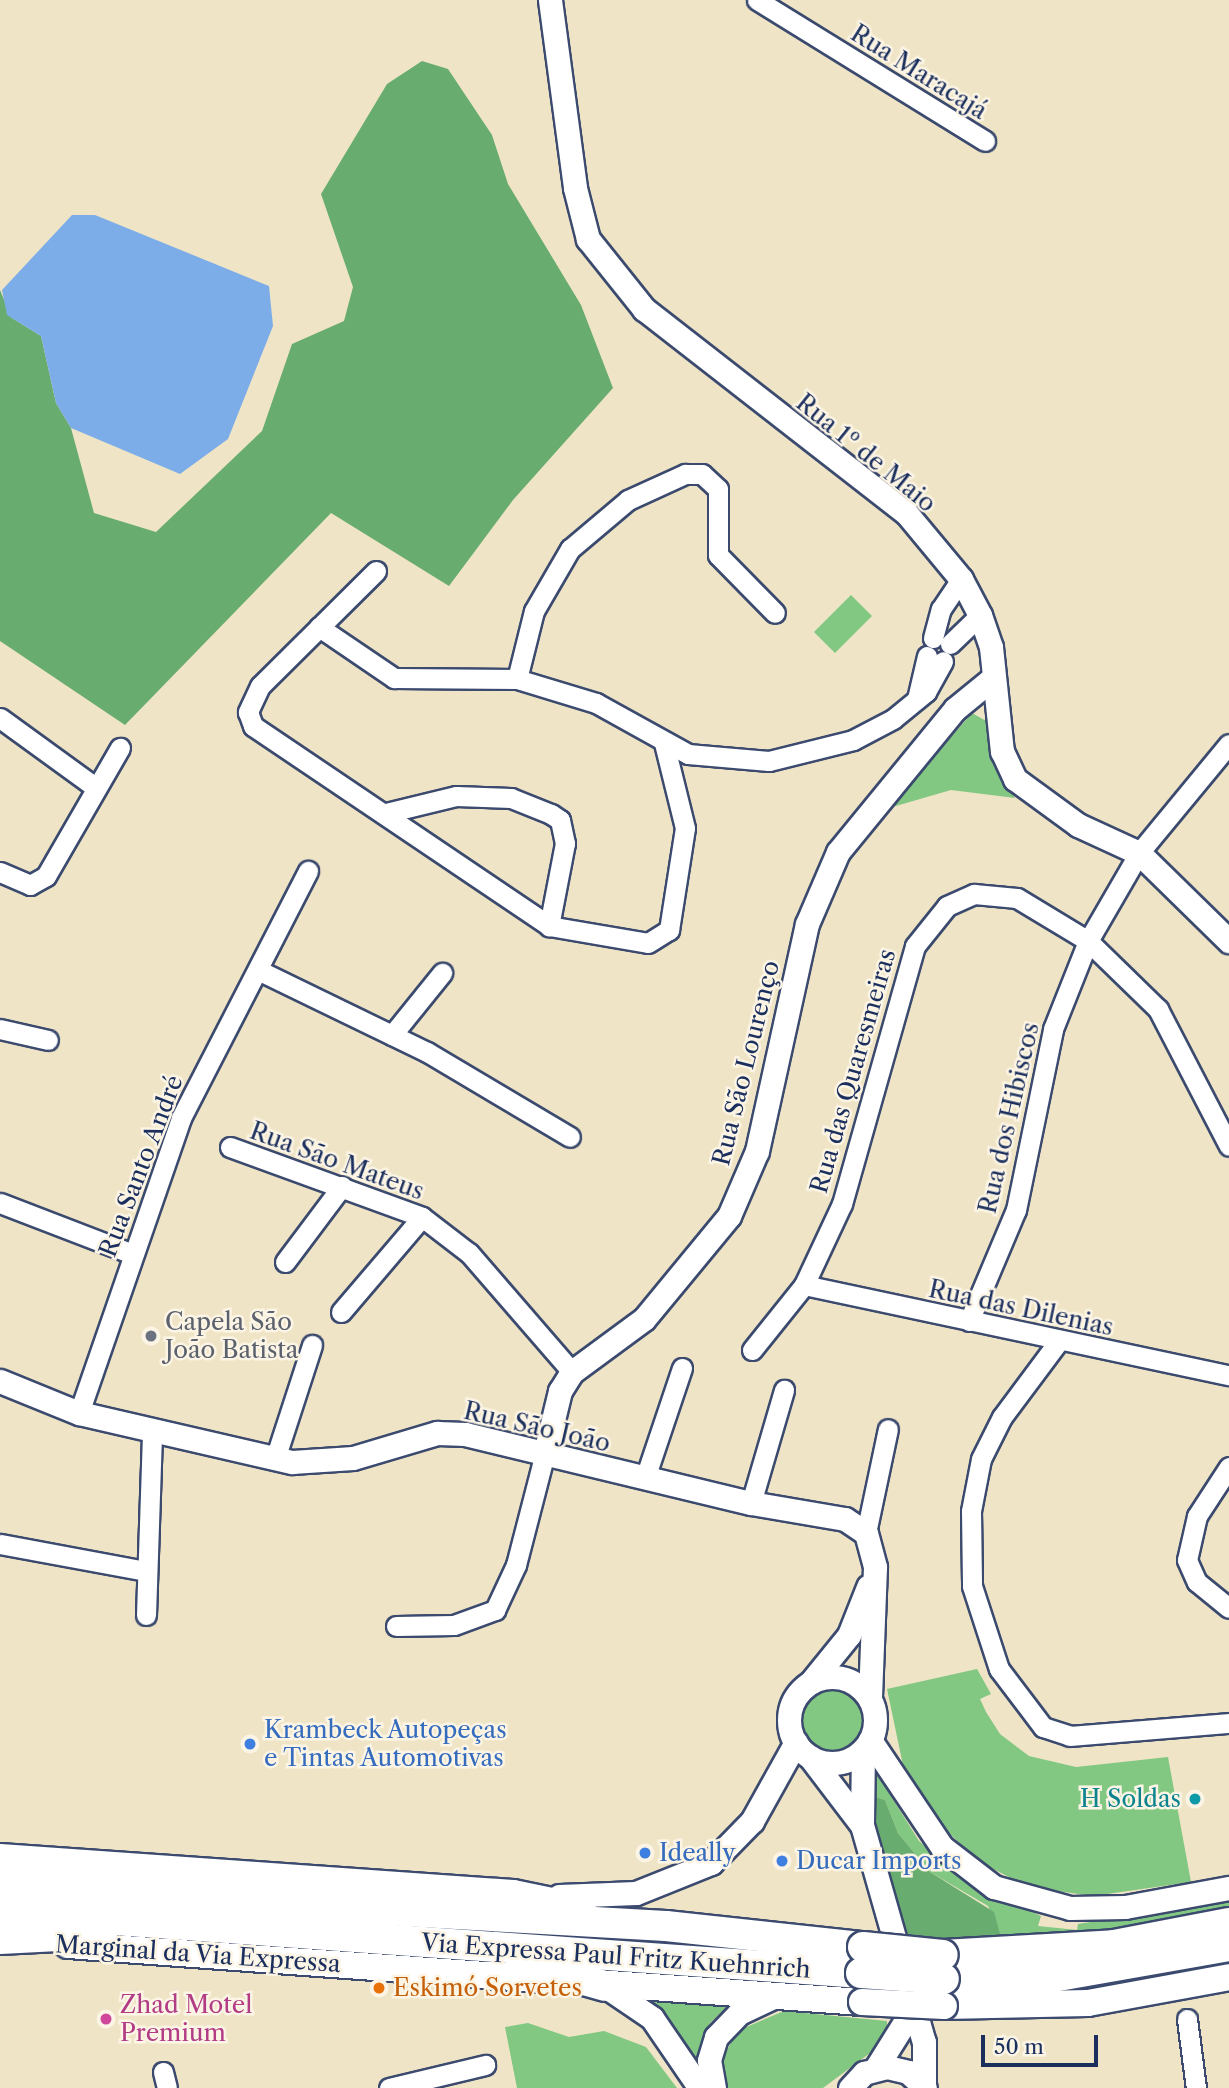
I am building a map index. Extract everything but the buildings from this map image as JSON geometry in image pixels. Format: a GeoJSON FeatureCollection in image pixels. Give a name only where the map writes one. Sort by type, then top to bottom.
{"type":"FeatureCollection","features":[{"type":"Feature","properties":{"kind":"main road"},"geometry":{"type":"LineString","coordinates":[[0,1859],[513,1895],[666,1926]]}},
{"type":"Feature","properties":{"kind":"main road"},"geometry":{"type":"LineString","coordinates":[[32,1891],[134,1868]]}},
{"type":"Feature","properties":{"kind":"main road","name":"Via Expressa Paul Fritz Kuehnrich"},"geometry":{"type":"LineString","coordinates":[[0,1888],[666,1926],[862,1974]]}},
{"type":"Feature","properties":{"kind":"main road","name":"Via Expressa Paul Fritz Kuehnrich"},"geometry":{"type":"LineString","coordinates":[[0,1912],[944,1980],[1047,1978],[1229,1946]]}},
{"type":"Feature","properties":{"kind":"main road","name":"Via Expressa Paul Fritz Kuehnrich"},"geometry":{"type":"LineString","coordinates":[[944,1980],[1229,1923]]}},
{"type":"Feature","properties":{"kind":"main road"},"geometry":{"type":"LineString","coordinates":[[13,1940],[188,1925]]}},
{"type":"Feature","properties":{"kind":"main road","name":"Marginal da Via Expressa"},"geometry":{"type":"LineString","coordinates":[[13,1940],[774,1997],[862,1974]]}},
{"type":"Feature","properties":{"kind":"main road"},"geometry":{"type":"LineString","coordinates":[[463,1945],[605,1986]]}},
{"type":"Feature","properties":{"kind":"main road"},"geometry":{"type":"LineString","coordinates":[[944,1980],[1088,2003],[1229,1977]]}},
{"type":"Feature","properties":{"kind":"street","name":"Rua 1º de Maio"},"geometry":{"type":"LineString","coordinates":[[550,0],[575,188],[588,239],[644,309],[907,514],[961,579],[980,615],[994,677],[1002,751],[1015,779],[1078,825],[1139,853],[1229,941]]}},
{"type":"Feature","properties":{"kind":"street","name":"Rua Maracajá"},"geometry":{"type":"LineString","coordinates":[[757,0],[985,141]]}},
{"type":"Feature","properties":{"kind":"street"},"geometry":{"type":"LineString","coordinates":[[517,679],[534,611],[570,549],[628,500],[685,474],[702,474],[718,489],[718,555],[775,612]]}},
{"type":"Feature","properties":{"kind":"street"},"geometry":{"type":"LineString","coordinates":[[376,570],[260,686],[248,712],[271,742],[386,813],[549,926],[648,943],[669,930],[685,828],[664,743]]}},
{"type":"Feature","properties":{"kind":"street"},"geometry":{"type":"LineString","coordinates":[[319,626],[394,678],[517,679],[596,703],[664,743],[706,756],[790,758],[852,740],[917,700],[938,650],[941,609],[961,579]]}},
{"type":"Feature","properties":{"kind":"street"},"geometry":{"type":"LineString","coordinates":[[938,650],[980,615]]}},
{"type":"Feature","properties":{"kind":"street","name":"Rua São Lourenço"},"geometry":{"type":"LineString","coordinates":[[545,1454],[560,1391],[572,1372],[644,1319],[729,1216],[757,1152],[765,1095],[820,887],[863,815],[955,709],[994,677]]}},
{"type":"Feature","properties":{"kind":"street"},"geometry":{"type":"LineString","coordinates":[[0,718],[95,787]]}},
{"type":"Feature","properties":{"kind":"street","name":"Rua dos Hibiscos"},"geometry":{"type":"LineString","coordinates":[[969,1321],[1016,1210],[1053,1029],[1088,941],[1139,853],[1229,744]]}},
{"type":"Feature","properties":{"kind":"street"},"geometry":{"type":"LineString","coordinates":[[0,872],[30,884],[46,876],[95,787],[120,748]]}},
{"type":"Feature","properties":{"kind":"street"},"geometry":{"type":"LineString","coordinates":[[386,813],[456,796],[511,798],[551,814],[559,820],[565,843],[549,926]]}},
{"type":"Feature","properties":{"kind":"street","name":"Rua Santo André"},"geometry":{"type":"LineString","coordinates":[[79,1413],[181,1118],[308,870]]}},
{"type":"Feature","properties":{"kind":"street","name":"Rua das Quaresmeiras"},"geometry":{"type":"LineString","coordinates":[[752,1350],[804,1285],[842,1204],[889,1022],[929,923],[974,894],[1000,893],[1088,941],[1158,1009],[1229,1146]]}},
{"type":"Feature","properties":{"kind":"street"},"geometry":{"type":"LineString","coordinates":[[258,970],[392,1035],[570,1137]]}},
{"type":"Feature","properties":{"kind":"street"},"geometry":{"type":"LineString","coordinates":[[392,1035],[442,973]]}},
{"type":"Feature","properties":{"kind":"street"},"geometry":{"type":"LineString","coordinates":[[0,1029],[48,1040]]}},
{"type":"Feature","properties":{"kind":"street","name":"Rua São Mateus"},"geometry":{"type":"LineString","coordinates":[[230,1147],[422,1217],[469,1253],[572,1372]]}},
{"type":"Feature","properties":{"kind":"street"},"geometry":{"type":"LineString","coordinates":[[285,1262],[342,1186]]}},
{"type":"Feature","properties":{"kind":"street"},"geometry":{"type":"LineString","coordinates":[[0,1203],[133,1254]]}},
{"type":"Feature","properties":{"kind":"street"},"geometry":{"type":"LineString","coordinates":[[341,1312],[422,1217]]}},
{"type":"Feature","properties":{"kind":"street","name":"Rua das Dilenias"},"geometry":{"type":"LineString","coordinates":[[804,1285],[1058,1342],[1229,1375]]}},
{"type":"Feature","properties":{"kind":"street"},"geometry":{"type":"LineString","coordinates":[[1058,1342],[1002,1417],[981,1459],[971,1511],[972,1586],[999,1670],[1043,1727],[1070,1736],[1229,1723]]}},
{"type":"Feature","properties":{"kind":"street"},"geometry":{"type":"LineString","coordinates":[[275,1459],[312,1345]]}},
{"type":"Feature","properties":{"kind":"street"},"geometry":{"type":"LineString","coordinates":[[645,1478],[682,1367]]}},
{"type":"Feature","properties":{"kind":"street","name":"Rua São João"},"geometry":{"type":"LineString","coordinates":[[0,1381],[79,1413],[152,1433],[275,1459],[331,1462],[437,1433],[545,1454],[751,1503],[845,1519],[866,1533]]}},
{"type":"Feature","properties":{"kind":"street"},"geometry":{"type":"LineString","coordinates":[[751,1503],[784,1390]]}},
{"type":"Feature","properties":{"kind":"street"},"geometry":{"type":"LineString","coordinates":[[888,1429],[866,1533],[875,1567],[862,1825],[924,2042],[924,2087]]}},
{"type":"Feature","properties":{"kind":"street"},"geometry":{"type":"LineString","coordinates":[[146,1615],[145,1571],[152,1433]]}},
{"type":"Feature","properties":{"kind":"street"},"geometry":{"type":"LineString","coordinates":[[396,1626],[467,1623],[495,1610],[516,1565],[545,1454]]}},
{"type":"Feature","properties":{"kind":"street"},"geometry":{"type":"LineString","coordinates":[[1229,1467],[1197,1516],[1187,1560],[1197,1582],[1229,1608]]}},
{"type":"Feature","properties":{"kind":"street"},"geometry":{"type":"LineString","coordinates":[[0,1544],[145,1571]]}},
{"type":"Feature","properties":{"kind":"street"},"geometry":{"type":"LineString","coordinates":[[862,1825],[802,1748],[791,1708],[849,1635],[875,1567]]}},
{"type":"Feature","properties":{"kind":"street"},"geometry":{"type":"LineString","coordinates":[[811,1682],[845,1678],[870,1699]]}},
{"type":"Feature","properties":{"kind":"street"},"geometry":{"type":"LineString","coordinates":[[802,1748],[830,1763],[867,1745]]}},
{"type":"Feature","properties":{"kind":"street"},"geometry":{"type":"LineString","coordinates":[[867,1745],[942,1847],[1005,1892],[1070,1908],[1125,1906],[1229,1888]]}},
{"type":"Feature","properties":{"kind":"street"},"geometry":{"type":"LineString","coordinates":[[513,1895],[601,1897],[687,1877],[730,1847],[752,1821],[802,1748]]}},
{"type":"Feature","properties":{"kind":"street"},"geometry":{"type":"LineString","coordinates":[[605,1986],[652,2018],[700,2088]]}},
{"type":"Feature","properties":{"kind":"street"},"geometry":{"type":"LineString","coordinates":[[714,2088],[709,2060],[716,2036],[739,2012],[774,1997]]}},
{"type":"Feature","properties":{"kind":"street"},"geometry":{"type":"LineString","coordinates":[[850,2088],[876,2068],[913,2009]]}},
{"type":"Feature","properties":{"kind":"street"},"geometry":{"type":"LineString","coordinates":[[1187,2019],[1196,2088]]}},
{"type":"Feature","properties":{"kind":"street"},"geometry":{"type":"LineString","coordinates":[[389,2088],[485,2066]]}},
{"type":"Feature","properties":{"kind":"street"},"geometry":{"type":"LineString","coordinates":[[876,2068],[908,2072],[924,2087]]}},
{"type":"Feature","properties":{"kind":"green space"},"geometry":{"type":"Polygon","coordinates":[[[422,61],[448,69],[492,135],[508,184],[581,305],[613,388],[513,500],[449,586],[331,513],[125,725],[0,641],[0,290],[12,318],[41,336],[56,403],[71,428],[94,513],[156,532],[262,431],[292,344],[344,321],[353,287],[321,194],[387,84],[422,61]]]}},
{"type":"Feature","properties":{"kind":"green space"},"geometry":{"type":"Polygon","coordinates":[[[851,595],[872,616],[835,653],[814,632],[851,595]]]}},
{"type":"Feature","properties":{"kind":"green space"},"geometry":{"type":"Polygon","coordinates":[[[972,713],[988,722],[998,765],[1015,798],[951,790],[889,808],[972,713]]]}},
{"type":"Feature","properties":{"kind":"green space"},"geometry":{"type":"Polygon","coordinates":[[[977,1669],[991,1694],[980,1699],[986,1712],[1000,1734],[1029,1756],[1076,1767],[1168,1757],[1191,1882],[1093,1896],[1028,1887],[980,1862],[951,1835],[904,1770],[887,1689],[977,1669]]]}},
{"type":"Feature","properties":{"kind":"green space"},"geometry":{"type":"Polygon","coordinates":[[[832,1687],[857,1697],[867,1722],[857,1747],[832,1757],[807,1747],[797,1722],[807,1697],[832,1687]]]}},
{"type":"Feature","properties":{"kind":"green space"},"geometry":{"type":"Polygon","coordinates":[[[874,1769],[919,1841],[960,1878],[1041,1916],[1038,1926],[1077,1930],[1078,1924],[1229,1900],[1229,1909],[1143,1928],[1002,1942],[988,1906],[930,1872],[898,1833],[885,1800],[873,1796],[874,1769]]]}},
{"type":"Feature","properties":{"kind":"green space"},"geometry":{"type":"Polygon","coordinates":[[[873,1796],[885,1800],[898,1833],[930,1872],[994,1912],[1002,1942],[903,1936],[867,1828],[873,1796]]]}},
{"type":"Feature","properties":{"kind":"green space"},"geometry":{"type":"Polygon","coordinates":[[[1229,1958],[1229,1966],[1073,1995],[917,1992],[1229,1958]]]}},
{"type":"Feature","properties":{"kind":"green space"},"geometry":{"type":"Polygon","coordinates":[[[639,1994],[732,2002],[710,2023],[704,2073],[671,2022],[639,1994]]]}},
{"type":"Feature","properties":{"kind":"green space"},"geometry":{"type":"Polygon","coordinates":[[[784,2011],[887,2021],[887,2029],[870,2053],[823,2088],[726,2088],[723,2058],[737,2031],[784,2011]]]}},
{"type":"Feature","properties":{"kind":"green space"},"geometry":{"type":"Polygon","coordinates":[[[528,2023],[569,2037],[604,2031],[646,2047],[677,2088],[517,2088],[505,2027],[528,2023]]]}},
{"type":"Feature","properties":{"kind":"water"},"geometry":{"type":"Polygon","coordinates":[[[72,215],[95,215],[269,286],[273,326],[228,439],[180,474],[71,428],[56,403],[41,336],[7,315],[2,290],[72,215]]]}},
{"type":"Feature","properties":{"kind":"place","name":"Capela São João Batista"},"geometry":{"type":"Point","coordinates":[151,1336]}},
{"type":"Feature","properties":{"kind":"place","name":"Krambeck Autopeças e Tintas Automotivas"},"geometry":{"type":"Point","coordinates":[250,1744]}},
{"type":"Feature","properties":{"kind":"place","name":"H Soldas"},"geometry":{"type":"Point","coordinates":[1195,1799]}},
{"type":"Feature","properties":{"kind":"place","name":"Ideally"},"geometry":{"type":"Point","coordinates":[645,1853]}},
{"type":"Feature","properties":{"kind":"place","name":"Ducar Imports"},"geometry":{"type":"Point","coordinates":[782,1861]}},
{"type":"Feature","properties":{"kind":"place","name":"Eskimó Sorvetes"},"geometry":{"type":"Point","coordinates":[379,1988]}},
{"type":"Feature","properties":{"kind":"place","name":"Zhad Motel Premium"},"geometry":{"type":"Point","coordinates":[106,2019]}}]}
